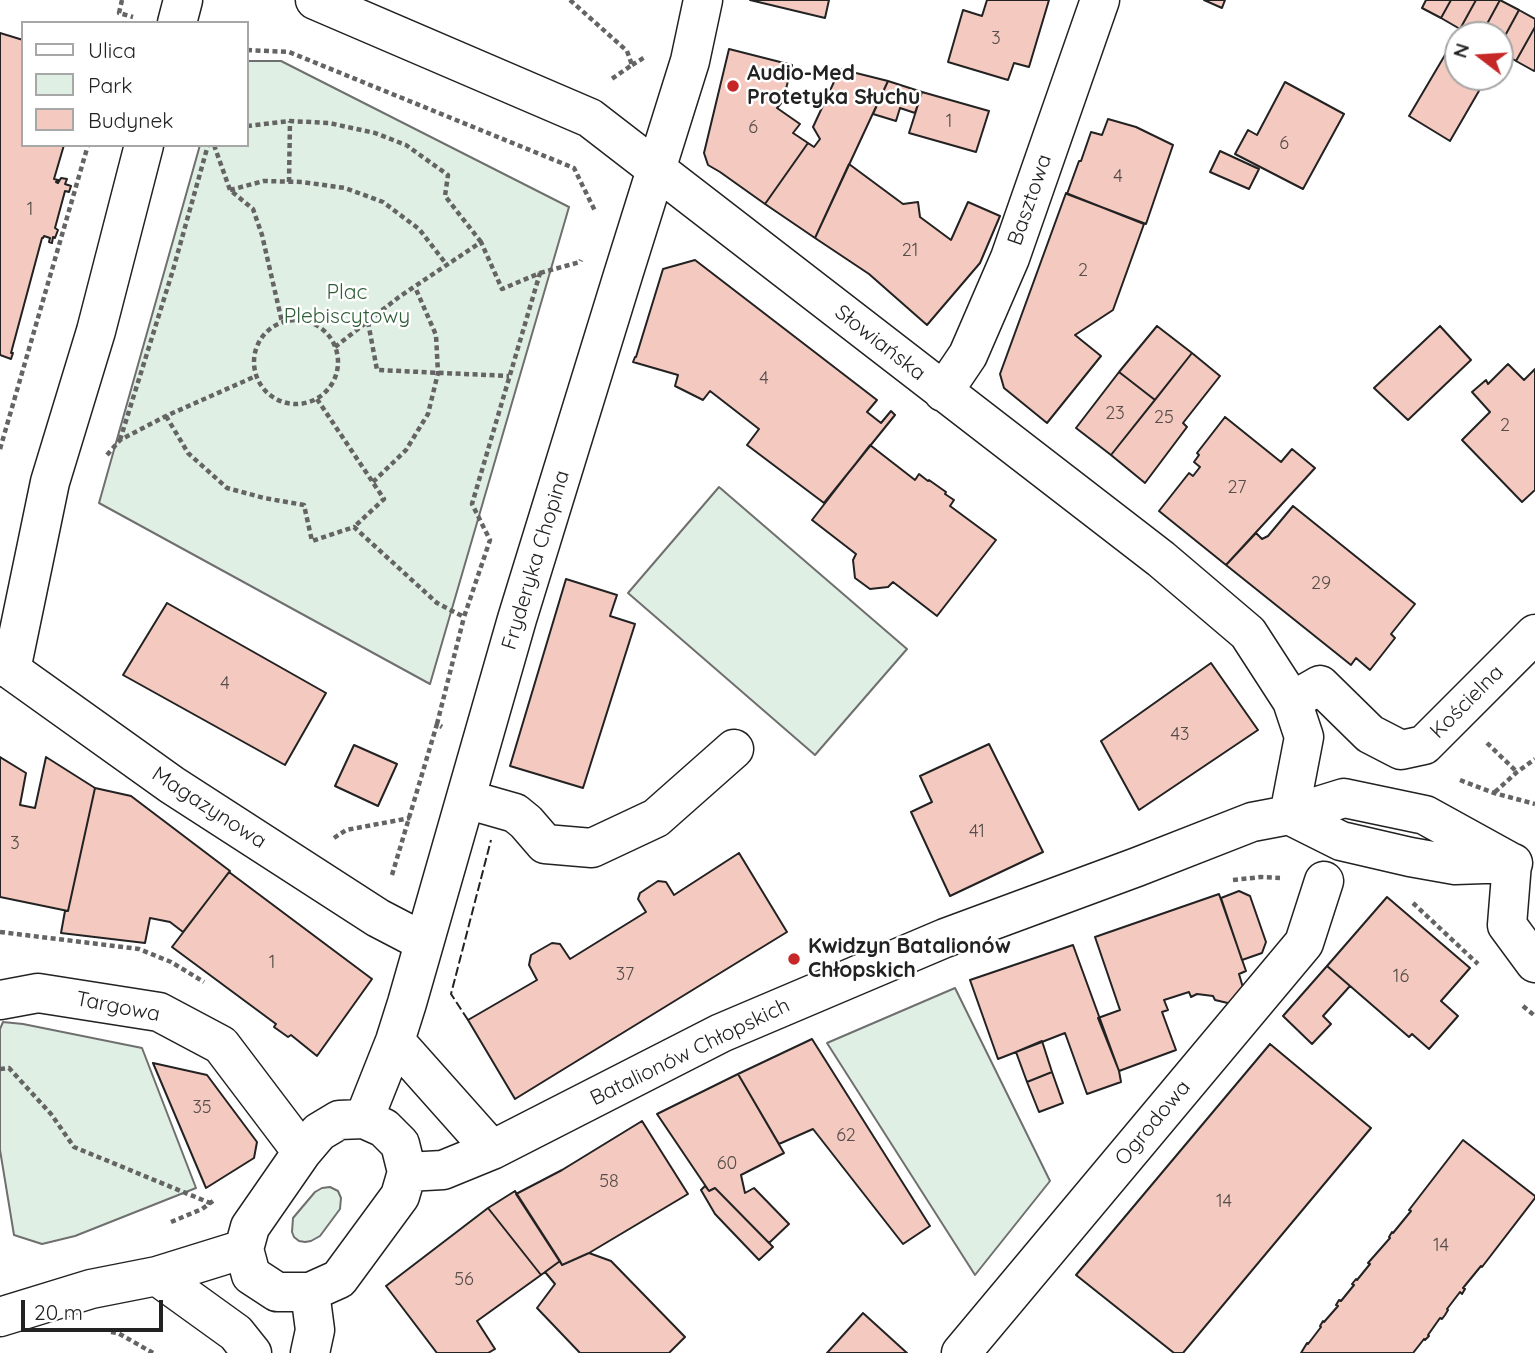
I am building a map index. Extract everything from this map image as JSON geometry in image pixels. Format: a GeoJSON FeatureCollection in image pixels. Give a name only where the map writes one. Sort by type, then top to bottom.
{"type":"FeatureCollection","features":[{"type":"Feature","properties":{"kind":"street"},"geometry":{"type":"LineString","coordinates":[[178,21],[183,0]]}},
{"type":"Feature","properties":{"kind":"street","name":"Słowiańska"},"geometry":{"type":"LineString","coordinates":[[315,0],[590,118],[1161,559],[1222,610],[1248,633],[1292,701],[1304,737],[1289,815]]}},
{"type":"Feature","properties":{"kind":"street","name":"Fryderyka Chopina"},"geometry":{"type":"LineString","coordinates":[[364,1119],[395,1041],[521,606],[691,61],[703,0]]}},
{"type":"Feature","properties":{"kind":"street","name":"Basztowa"},"geometry":{"type":"LineString","coordinates":[[943,392],[968,355],[1010,258],[1100,0]]}},
{"type":"Feature","properties":{"kind":"street"},"geometry":{"type":"LineString","coordinates":[[5,667],[50,482],[96,331],[143,147]]}},
{"type":"Feature","properties":{"kind":"street","name":"Kościelna"},"geometry":{"type":"LineString","coordinates":[[1292,701],[1320,685],[1370,734],[1401,750],[1424,745],[1535,634]]}},
{"type":"Feature","properties":{"kind":"street","name":"Magazynowa"},"geometry":{"type":"LineString","coordinates":[[5,667],[172,785],[378,918],[424,943]]}},
{"type":"Feature","properties":{"kind":"street"},"geometry":{"type":"LineString","coordinates":[[466,799],[515,813],[545,844],[592,848],[656,818],[734,749]]}},
{"type":"Feature","properties":{"kind":"street"},"geometry":{"type":"LineString","coordinates":[[1289,815],[1341,841],[1410,857],[1455,865],[1524,864],[1507,925],[1535,963]]}},
{"type":"Feature","properties":{"kind":"street","name":"Batalionów Chłopskich"},"geometry":{"type":"LineString","coordinates":[[407,1172],[443,1170],[492,1150],[720,1033],[933,943],[1252,822],[1289,815]]}},
{"type":"Feature","properties":{"kind":"street","name":"Ogrodowa"},"geometry":{"type":"LineString","coordinates":[[961,1353],[1304,943],[1324,881]]}},
{"type":"Feature","properties":{"kind":"street","name":"Targowa"},"geometry":{"type":"LineString","coordinates":[[0,1000],[37,993],[159,1012],[221,1045],[302,1152]]}},
{"type":"Feature","properties":{"kind":"street"},"geometry":{"type":"LineString","coordinates":[[395,1041],[492,1150]]}},
{"type":"Feature","properties":{"kind":"street"},"geometry":{"type":"LineString","coordinates":[[364,1119],[384,1128],[400,1144],[407,1172],[401,1196],[339,1279],[310,1292],[277,1292],[251,1275],[244,1249],[250,1227],[319,1132],[339,1120],[364,1119]]}},
{"type":"Feature","properties":{"kind":"street"},"geometry":{"type":"LineString","coordinates":[[0,1317],[91,1289],[158,1276],[244,1249]]}},
{"type":"Feature","properties":{"kind":"street"},"geometry":{"type":"LineString","coordinates":[[158,1276],[236,1333],[252,1353]]}},
{"type":"Feature","properties":{"kind":"street"},"geometry":{"type":"LineString","coordinates":[[310,1292],[315,1330],[310,1353]]}},
{"type":"Feature","properties":{"kind":"path"},"geometry":{"type":"LineString","coordinates":[[569,0],[627,51],[632,65],[603,85],[590,118]]}},
{"type":"Feature","properties":{"kind":"path"},"geometry":{"type":"LineString","coordinates":[[118,21],[119,13]]}},
{"type":"Feature","properties":{"kind":"path"},"geometry":{"type":"LineString","coordinates":[[248,50],[289,52],[574,167],[595,210],[591,223]]}},
{"type":"Feature","properties":{"kind":"path"},"geometry":{"type":"LineString","coordinates":[[289,181],[290,121]]}},
{"type":"Feature","properties":{"kind":"path"},"geometry":{"type":"LineString","coordinates":[[248,127],[290,121],[329,123],[375,133],[406,145],[448,175],[445,196],[481,242],[502,289],[540,273],[580,262],[584,249]]}},
{"type":"Feature","properties":{"kind":"path"},"geometry":{"type":"LineString","coordinates":[[0,449],[87,147]]}},
{"type":"Feature","properties":{"kind":"path"},"geometry":{"type":"LineString","coordinates":[[120,440],[173,270],[207,147]]}},
{"type":"Feature","properties":{"kind":"path"},"geometry":{"type":"LineString","coordinates":[[215,147],[230,190],[253,209],[262,235],[282,322]]}},
{"type":"Feature","properties":{"kind":"path"},"geometry":{"type":"LineString","coordinates":[[230,190],[264,181],[289,181],[345,188],[383,202],[419,229],[447,265]]}},
{"type":"Feature","properties":{"kind":"path"},"geometry":{"type":"LineString","coordinates":[[335,346],[481,242]]}},
{"type":"Feature","properties":{"kind":"path"},"geometry":{"type":"LineString","coordinates":[[437,724],[464,617],[490,540],[472,504],[540,273]]}},
{"type":"Feature","properties":{"kind":"path"},"geometry":{"type":"LineString","coordinates":[[373,482],[407,450],[428,414],[438,373],[436,335],[415,287]]}},
{"type":"Feature","properties":{"kind":"path"},"geometry":{"type":"LineString","coordinates":[[298,319],[314,323],[327,333],[335,346],[338,361],[336,376],[328,389],[317,399],[300,404],[281,402],[265,392],[256,376],[254,360],[258,344],[267,331],[282,322],[298,319]]}},
{"type":"Feature","properties":{"kind":"path"},"geometry":{"type":"LineString","coordinates":[[368,322],[377,370],[509,376]]}},
{"type":"Feature","properties":{"kind":"path"},"geometry":{"type":"LineString","coordinates":[[103,459],[120,440],[166,416],[256,376]]}},
{"type":"Feature","properties":{"kind":"path"},"geometry":{"type":"LineString","coordinates":[[166,416],[188,453],[228,488],[304,505],[312,541],[354,527],[384,499],[317,399]]}},
{"type":"Feature","properties":{"kind":"path"},"geometry":{"type":"LineString","coordinates":[[354,527],[437,603],[464,617]]}},
{"type":"Feature","properties":{"kind":"path"},"geometry":{"type":"LineString","coordinates":[[1494,793],[1535,760]]}},
{"type":"Feature","properties":{"kind":"path"},"geometry":{"type":"LineString","coordinates":[[330,841],[346,830],[410,818]]}},
{"type":"Feature","properties":{"kind":"path"},"geometry":{"type":"LineString","coordinates":[[1409,899],[1484,970]]}},
{"type":"Feature","properties":{"kind":"path"},"geometry":{"type":"LineString","coordinates":[[1520,1003],[1535,1016]]}},
{"type":"Feature","properties":{"kind":"path"},"geometry":{"type":"LineString","coordinates":[[0,1069],[9,1068],[51,1114],[74,1147],[210,1203]]}},
{"type":"Feature","properties":{"kind":"path"},"geometry":{"type":"LineString","coordinates":[[100,1330],[118,1333],[153,1353]]}},
{"type":"Feature","properties":{"kind":"green space","name":"Plac Plebiscytowy"},"geometry":{"type":"Polygon","coordinates":[[[248,61],[281,61],[569,207],[430,684],[99,503],[199,147],[248,147],[248,61]]]}},
{"type":"Feature","properties":{"kind":"green space"},"geometry":{"type":"Polygon","coordinates":[[[719,487],[907,649],[815,755],[628,593],[719,487]]]}},
{"type":"Feature","properties":{"kind":"green space"},"geometry":{"type":"Polygon","coordinates":[[[955,988],[1050,1181],[975,1275],[827,1043],[955,988]]]}},
{"type":"Feature","properties":{"kind":"green space"},"geometry":{"type":"Polygon","coordinates":[[[3,1022],[142,1048],[196,1188],[75,1236],[42,1244],[14,1235],[0,1150],[0,1029],[3,1022]]]}},
{"type":"Feature","properties":{"kind":"green space"},"geometry":{"type":"Polygon","coordinates":[[[330,1187],[338,1191],[341,1198],[340,1209],[320,1236],[311,1241],[299,1241],[292,1232],[293,1218],[315,1192],[330,1187]]]}},
{"type":"Feature","properties":{"kind":"building"},"geometry":{"type":"Polygon","coordinates":[[[750,0],[829,0],[825,18],[750,0]]]}},
{"type":"Feature","properties":{"kind":"building"},"geometry":{"type":"Polygon","coordinates":[[[987,0],[1049,0],[1029,67],[1014,63],[1008,80],[948,62],[963,10],[982,16],[987,0]]]}},
{"type":"Feature","properties":{"kind":"building"},"geometry":{"type":"Polygon","coordinates":[[[1204,0],[1225,0],[1222,8],[1204,0]]]}},
{"type":"Feature","properties":{"kind":"building"},"geometry":{"type":"Polygon","coordinates":[[[1426,0],[1451,0],[1441,18],[1422,8],[1426,0]]]}},
{"type":"Feature","properties":{"kind":"building"},"geometry":{"type":"Polygon","coordinates":[[[1451,0],[1476,0],[1464,21],[1446,21],[1441,18],[1451,0]]]}},
{"type":"Feature","properties":{"kind":"building"},"geometry":{"type":"Polygon","coordinates":[[[1476,0],[1500,0],[1489,21],[1464,21],[1476,0]]]}},
{"type":"Feature","properties":{"kind":"building"},"geometry":{"type":"Polygon","coordinates":[[[1500,0],[1519,10],[1513,21],[1489,21],[1500,0]]]}},
{"type":"Feature","properties":{"kind":"building"},"geometry":{"type":"Polygon","coordinates":[[[1519,10],[1535,19],[1535,27],[1516,61],[1514,60],[1513,21],[1519,10]]]}},
{"type":"Feature","properties":{"kind":"building"},"geometry":{"type":"Polygon","coordinates":[[[1535,27],[1535,69],[1534,71],[1516,61],[1535,27]]]}},
{"type":"Feature","properties":{"kind":"building"},"geometry":{"type":"Polygon","coordinates":[[[0,33],[21,39],[21,147],[63,147],[54,179],[58,180],[58,183],[61,178],[67,179],[65,184],[71,186],[69,192],[65,191],[55,238],[53,237],[52,243],[49,242],[50,238],[42,238],[11,359],[0,355],[0,33]]]}},
{"type":"Feature","properties":{"kind":"building"},"geometry":{"type":"Polygon","coordinates":[[[729,49],[792,65],[783,101],[777,108],[800,124],[793,133],[808,143],[765,204],[708,165],[704,153],[729,49]]]}},
{"type":"Feature","properties":{"kind":"building"},"geometry":{"type":"Polygon","coordinates":[[[1444,57],[1444,91],[1479,91],[1450,141],[1409,116],[1444,57]]]}},
{"type":"Feature","properties":{"kind":"building"},"geometry":{"type":"Polygon","coordinates":[[[840,69],[888,81],[815,238],[765,204],[808,143],[814,147],[820,139],[813,127],[840,69]]]}},
{"type":"Feature","properties":{"kind":"building"},"geometry":{"type":"Polygon","coordinates":[[[888,81],[922,92],[915,113],[900,108],[896,121],[873,114],[888,81]]]}},
{"type":"Feature","properties":{"kind":"building"},"geometry":{"type":"Polygon","coordinates":[[[1285,82],[1344,114],[1303,189],[1235,154],[1248,130],[1257,135],[1285,82]]]}},
{"type":"Feature","properties":{"kind":"building"},"geometry":{"type":"Polygon","coordinates":[[[922,92],[989,111],[976,152],[909,133],[922,92]]]}},
{"type":"Feature","properties":{"kind":"building"},"geometry":{"type":"Polygon","coordinates":[[[1108,119],[1136,127],[1173,145],[1146,224],[1067,194],[1091,132],[1102,135],[1108,119]]]}},
{"type":"Feature","properties":{"kind":"building"},"geometry":{"type":"Polygon","coordinates":[[[1220,151],[1259,169],[1249,189],[1210,172],[1220,151]]]}},
{"type":"Feature","properties":{"kind":"building"},"geometry":{"type":"Polygon","coordinates":[[[849,164],[903,204],[918,202],[920,217],[951,240],[968,202],[1000,216],[980,263],[927,325],[869,274],[815,238],[849,164]]]}},
{"type":"Feature","properties":{"kind":"building"},"geometry":{"type":"Polygon","coordinates":[[[1066,193],[1144,224],[1113,310],[1075,335],[1101,356],[1047,423],[1004,388],[1000,374],[1066,193]]]}},
{"type":"Feature","properties":{"kind":"building"},"geometry":{"type":"Polygon","coordinates":[[[695,260],[877,400],[867,412],[881,423],[891,411],[895,415],[824,503],[747,445],[759,429],[710,391],[703,400],[675,386],[678,375],[633,362],[663,269],[695,260]]]}},
{"type":"Feature","properties":{"kind":"building"},"geometry":{"type":"Polygon","coordinates":[[[1157,326],[1192,353],[1155,400],[1119,372],[1157,326]]]}},
{"type":"Feature","properties":{"kind":"building"},"geometry":{"type":"Polygon","coordinates":[[[1440,326],[1471,360],[1408,420],[1374,388],[1440,326]]]}},
{"type":"Feature","properties":{"kind":"building"},"geometry":{"type":"Polygon","coordinates":[[[1192,353],[1220,376],[1183,423],[1187,427],[1145,483],[1111,455],[1192,353]]]}},
{"type":"Feature","properties":{"kind":"building"},"geometry":{"type":"Polygon","coordinates":[[[1508,364],[1524,380],[1535,369],[1535,490],[1522,502],[1462,440],[1490,412],[1472,392],[1486,380],[1488,384],[1508,364]]]}},
{"type":"Feature","properties":{"kind":"building"},"geometry":{"type":"Polygon","coordinates":[[[1119,372],[1155,400],[1111,455],[1076,428],[1119,372]]]}},
{"type":"Feature","properties":{"kind":"building"},"geometry":{"type":"Polygon","coordinates":[[[1225,417],[1281,462],[1292,449],[1315,468],[1226,565],[1159,511],[1189,473],[1193,476],[1200,467],[1194,462],[1199,455],[1197,453],[1225,417]]]}},
{"type":"Feature","properties":{"kind":"building"},"geometry":{"type":"Polygon","coordinates":[[[870,445],[915,480],[919,474],[946,492],[945,494],[954,500],[950,506],[996,540],[937,616],[893,582],[888,587],[870,589],[855,578],[853,560],[856,554],[812,520],[870,445]]]}},
{"type":"Feature","properties":{"kind":"building"},"geometry":{"type":"Polygon","coordinates":[[[1293,506],[1415,604],[1391,634],[1395,638],[1370,670],[1356,658],[1351,665],[1226,565],[1256,533],[1262,539],[1268,536],[1293,506]]]}},
{"type":"Feature","properties":{"kind":"building"},"geometry":{"type":"Polygon","coordinates":[[[566,579],[617,595],[610,616],[635,624],[583,788],[510,766],[566,579]]]}},
{"type":"Feature","properties":{"kind":"building"},"geometry":{"type":"Polygon","coordinates":[[[167,603],[326,693],[285,765],[123,675],[167,603]]]}},
{"type":"Feature","properties":{"kind":"building"},"geometry":{"type":"Polygon","coordinates":[[[1211,663],[1258,730],[1139,810],[1101,741],[1211,663]]]}},
{"type":"Feature","properties":{"kind":"building"},"geometry":{"type":"Polygon","coordinates":[[[989,744],[1043,852],[950,896],[911,812],[932,802],[920,776],[989,744]]]}},
{"type":"Feature","properties":{"kind":"building"},"geometry":{"type":"Polygon","coordinates":[[[354,745],[397,764],[378,806],[335,786],[354,745]]]}},
{"type":"Feature","properties":{"kind":"building"},"geometry":{"type":"Polygon","coordinates":[[[0,757],[26,773],[20,805],[35,808],[46,757],[95,788],[68,911],[0,897],[0,757]]]}},
{"type":"Feature","properties":{"kind":"building"},"geometry":{"type":"Polygon","coordinates":[[[95,788],[131,796],[230,871],[183,932],[170,922],[150,918],[145,943],[61,933],[95,788]]]}},
{"type":"Feature","properties":{"kind":"building"},"geometry":{"type":"Polygon","coordinates":[[[739,853],[787,932],[515,1099],[468,1020],[537,980],[529,965],[531,955],[552,943],[560,944],[570,959],[646,912],[638,899],[640,893],[658,881],[666,882],[674,895],[739,853]]]}},
{"type":"Feature","properties":{"kind":"building"},"geometry":{"type":"Polygon","coordinates":[[[229,872],[372,979],[317,1056],[291,1035],[288,1037],[274,1027],[276,1024],[172,947],[229,872]]]}},
{"type":"Feature","properties":{"kind":"building"},"geometry":{"type":"Polygon","coordinates":[[[1239,891],[1250,896],[1266,942],[1262,953],[1242,960],[1221,898],[1239,891]]]}},
{"type":"Feature","properties":{"kind":"building"},"geometry":{"type":"Polygon","coordinates":[[[1219,894],[1246,971],[1239,974],[1244,991],[1232,1004],[1215,1000],[1213,996],[1197,994],[1191,997],[1189,992],[1164,1000],[1168,1010],[1162,1012],[1176,1050],[1119,1071],[1098,1018],[1120,1010],[1095,937],[1219,894]]]}},
{"type":"Feature","properties":{"kind":"building"},"geometry":{"type":"Polygon","coordinates":[[[1387,897],[1470,968],[1441,1001],[1458,1016],[1429,1049],[1412,1034],[1409,1037],[1327,966],[1387,897]]]}},
{"type":"Feature","properties":{"kind":"building"},"geometry":{"type":"Polygon","coordinates":[[[1073,945],[1121,1082],[1087,1094],[1065,1033],[998,1059],[970,980],[1073,945]]]}},
{"type":"Feature","properties":{"kind":"building"},"geometry":{"type":"Polygon","coordinates":[[[1327,966],[1350,986],[1323,1016],[1331,1024],[1312,1044],[1283,1016],[1327,966]]]}},
{"type":"Feature","properties":{"kind":"building"},"geometry":{"type":"Polygon","coordinates":[[[812,1039],[930,1226],[903,1244],[813,1129],[779,1144],[738,1074],[812,1039]]]}},
{"type":"Feature","properties":{"kind":"building"},"geometry":{"type":"Polygon","coordinates":[[[1042,1041],[1052,1072],[1027,1082],[1016,1052],[1042,1041]]]}},
{"type":"Feature","properties":{"kind":"building"},"geometry":{"type":"Polygon","coordinates":[[[1270,1044],[1371,1128],[1183,1353],[1174,1353],[1076,1275],[1270,1044]]]}},
{"type":"Feature","properties":{"kind":"building"},"geometry":{"type":"Polygon","coordinates":[[[153,1063],[207,1075],[257,1142],[254,1158],[206,1188],[153,1063]]]}},
{"type":"Feature","properties":{"kind":"building"},"geometry":{"type":"Polygon","coordinates":[[[1052,1072],[1063,1103],[1039,1112],[1027,1082],[1052,1072]]]}},
{"type":"Feature","properties":{"kind":"building"},"geometry":{"type":"Polygon","coordinates":[[[738,1074],[784,1153],[741,1175],[745,1193],[754,1188],[789,1224],[769,1243],[715,1188],[709,1191],[657,1114],[738,1074]]]}},
{"type":"Feature","properties":{"kind":"building"},"geometry":{"type":"Polygon","coordinates":[[[642,1121],[688,1194],[589,1253],[562,1265],[516,1194],[562,1170],[642,1121]]]}},
{"type":"Feature","properties":{"kind":"building"},"geometry":{"type":"Polygon","coordinates":[[[1463,1140],[1535,1198],[1463,1288],[1465,1289],[1462,1294],[1460,1292],[1429,1336],[1413,1353],[1301,1353],[1323,1321],[1338,1306],[1336,1305],[1339,1300],[1341,1301],[1354,1285],[1352,1284],[1411,1211],[1409,1210],[1463,1140]]]}},
{"type":"Feature","properties":{"kind":"building"},"geometry":{"type":"Polygon","coordinates":[[[705,1186],[709,1191],[715,1188],[773,1247],[759,1260],[715,1214],[701,1190],[705,1186]]]}},
{"type":"Feature","properties":{"kind":"building"},"geometry":{"type":"Polygon","coordinates":[[[515,1191],[560,1261],[541,1275],[488,1208],[515,1191]]]}},
{"type":"Feature","properties":{"kind":"building"},"geometry":{"type":"Polygon","coordinates":[[[488,1208],[541,1275],[477,1321],[495,1349],[488,1353],[437,1353],[386,1286],[488,1208]]]}},
{"type":"Feature","properties":{"kind":"building"},"geometry":{"type":"Polygon","coordinates":[[[589,1253],[611,1261],[685,1337],[669,1353],[580,1353],[537,1308],[555,1284],[545,1272],[560,1261],[562,1265],[589,1253]]]}},
{"type":"Feature","properties":{"kind":"building"},"geometry":{"type":"Polygon","coordinates":[[[863,1313],[907,1353],[827,1353],[863,1313]]]}},
{"type":"Feature","properties":{"kind":"fence"},"geometry":{"type":"LineString","coordinates":[[468,1020],[451,994],[491,840]]}},
{"type":"Feature","properties":{"kind":"place","name":"Audio-Med Protetyka Słuchu"},"geometry":{"type":"Point","coordinates":[733,86]}},
{"type":"Feature","properties":{"kind":"place","name":"Kwidzyn Batalionów Chłopskich"},"geometry":{"type":"Point","coordinates":[794,959]}}]}
